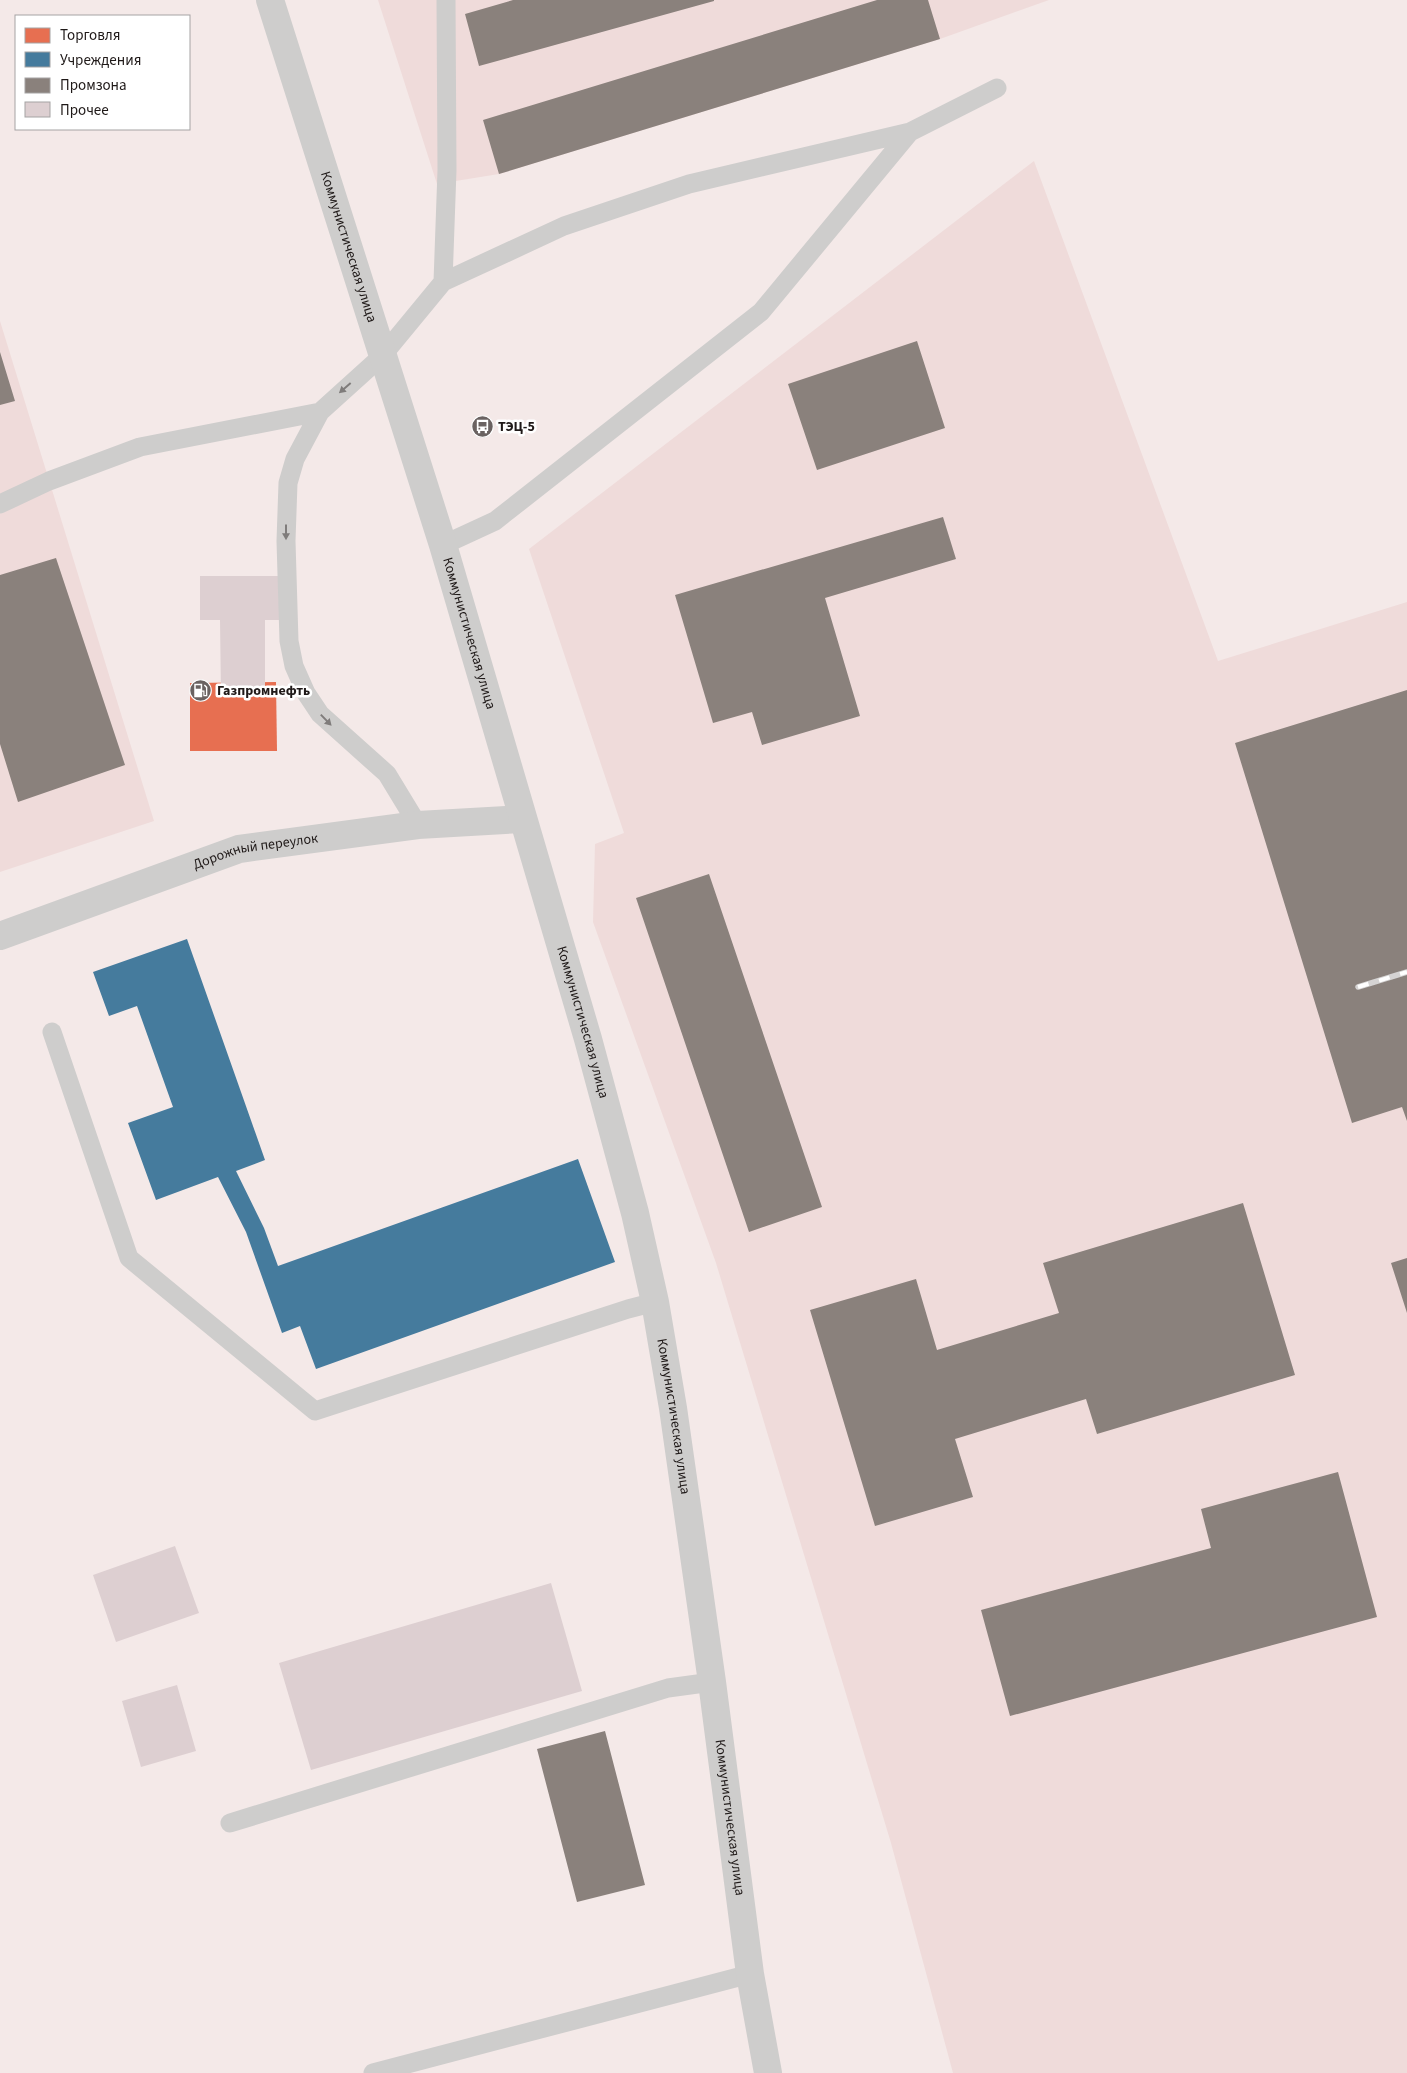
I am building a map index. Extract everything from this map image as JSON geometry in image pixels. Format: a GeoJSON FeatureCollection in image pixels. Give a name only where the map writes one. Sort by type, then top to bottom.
{"type":"FeatureCollection","features":[{"type":"Feature","properties":{"kind":"main road","name":"Коммунистическая улица"},"geometry":{"type":"LineString","coordinates":[[270,0],[442,545],[588,1039],[635,1213],[655,1302],[673,1408],[712,1682],[750,1974],[768,2073]]}},
{"type":"Feature","properties":{"kind":"main road","name":"Дорожный переулок"},"geometry":{"type":"LineString","coordinates":[[0,936],[239,849],[418,825],[522,819]]}},
{"type":"Feature","properties":{"kind":"lane"},"geometry":{"type":"LineString","coordinates":[[443,282],[447,170],[446,0]]}},
{"type":"Feature","properties":{"kind":"lane"},"geometry":{"type":"LineString","coordinates":[[418,825],[387,774],[320,714],[306,693],[294,666],[290,641],[286,542],[288,483],[296,459],[320,412],[382,356],[443,282],[564,226],[689,184],[910,132],[996,88]]}},
{"type":"Feature","properties":{"kind":"lane"},"geometry":{"type":"LineString","coordinates":[[442,545],[495,521],[761,312],[910,132]]}},
{"type":"Feature","properties":{"kind":"lane"},"geometry":{"type":"LineString","coordinates":[[0,504],[49,481],[140,447],[320,412]]}},
{"type":"Feature","properties":{"kind":"lane"},"geometry":{"type":"LineString","coordinates":[[52,1032],[129,1258],[315,1411],[628,1308],[655,1302]]}},
{"type":"Feature","properties":{"kind":"lane"},"geometry":{"type":"LineString","coordinates":[[230,1823],[668,1688],[712,1682]]}},
{"type":"Feature","properties":{"kind":"lane"},"geometry":{"type":"LineString","coordinates":[[372,2073],[750,1974]]}},
{"type":"Feature","properties":{"kind":"shaded area"},"geometry":{"type":"Polygon","coordinates":[[[378,0],[1049,0],[940,39],[499,174],[437,184],[378,0]]]}},
{"type":"Feature","properties":{"kind":"shaded area"},"geometry":{"type":"Polygon","coordinates":[[[1034,161],[1218,661],[1407,602],[1407,2073],[953,2073],[891,1843],[716,1263],[593,922],[595,844],[624,833],[529,549],[1034,161]]]}},
{"type":"Feature","properties":{"kind":"shaded area"},"geometry":{"type":"Polygon","coordinates":[[[0,321],[154,821],[0,872],[0,321]]]}},
{"type":"Feature","properties":{"kind":"building: Торговля"},"geometry":{"type":"Polygon","coordinates":[[[276,682],[277,751],[190,751],[190,683],[276,682]]]}},
{"type":"Feature","properties":{"kind":"building: Учреждения"},"geometry":{"type":"Polygon","coordinates":[[[187,939],[265,1160],[236,1171],[264,1228],[278,1266],[578,1159],[615,1262],[316,1369],[300,1326],[282,1333],[246,1232],[218,1177],[156,1200],[128,1123],[173,1107],[137,1006],[109,1016],[93,972],[187,939]]]}},
{"type":"Feature","properties":{"kind":"building: Промзона"},"geometry":{"type":"Polygon","coordinates":[[[513,0],[714,1],[479,66],[465,14],[513,0]]]}},
{"type":"Feature","properties":{"kind":"building: Промзона"},"geometry":{"type":"Polygon","coordinates":[[[877,0],[928,0],[940,39],[499,174],[483,120],[877,0]]]}},
{"type":"Feature","properties":{"kind":"building: Промзона"},"geometry":{"type":"Polygon","coordinates":[[[917,341],[945,428],[817,470],[788,384],[917,341]]]}},
{"type":"Feature","properties":{"kind":"building: Промзона"},"geometry":{"type":"Polygon","coordinates":[[[0,352],[15,401],[0,405],[0,352]]]}},
{"type":"Feature","properties":{"kind":"building: Промзона"},"geometry":{"type":"Polygon","coordinates":[[[943,517],[956,559],[825,598],[860,716],[762,745],[752,712],[713,723],[675,595],[943,517]]]}},
{"type":"Feature","properties":{"kind":"building: Промзона"},"geometry":{"type":"Polygon","coordinates":[[[56,558],[125,765],[18,802],[0,744],[0,575],[56,558]]]}},
{"type":"Feature","properties":{"kind":"building: Промзона"},"geometry":{"type":"Polygon","coordinates":[[[1407,690],[1407,1121],[1402,1107],[1352,1123],[1235,743],[1407,690]]]}},
{"type":"Feature","properties":{"kind":"building: Промзона"},"geometry":{"type":"Polygon","coordinates":[[[709,874],[822,1207],[749,1232],[636,898],[709,874]]]}},
{"type":"Feature","properties":{"kind":"building: Промзона"},"geometry":{"type":"Polygon","coordinates":[[[1243,1203],[1295,1375],[1097,1434],[1086,1399],[955,1439],[973,1497],[875,1526],[810,1310],[916,1279],[937,1350],[1059,1313],[1043,1263],[1243,1203]]]}},
{"type":"Feature","properties":{"kind":"building: Промзона"},"geometry":{"type":"Polygon","coordinates":[[[1407,1258],[1407,1313],[1391,1263],[1407,1258]]]}},
{"type":"Feature","properties":{"kind":"building: Промзона"},"geometry":{"type":"Polygon","coordinates":[[[1338,1472],[1377,1617],[1010,1716],[981,1610],[1211,1548],[1201,1509],[1338,1472]]]}},
{"type":"Feature","properties":{"kind":"building: Промзона"},"geometry":{"type":"Polygon","coordinates":[[[605,1731],[645,1885],[577,1902],[537,1749],[605,1731]]]}},
{"type":"Feature","properties":{"kind":"building: Прочее"},"geometry":{"type":"Polygon","coordinates":[[[200,576],[281,576],[281,620],[265,620],[265,696],[221,696],[220,620],[200,620],[200,576]]]}},
{"type":"Feature","properties":{"kind":"building: Прочее"},"geometry":{"type":"Polygon","coordinates":[[[175,1546],[199,1613],[116,1642],[93,1575],[175,1546]]]}},
{"type":"Feature","properties":{"kind":"building: Прочее"},"geometry":{"type":"Polygon","coordinates":[[[551,1583],[582,1691],[311,1770],[279,1663],[551,1583]]]}},
{"type":"Feature","properties":{"kind":"building: Прочее"},"geometry":{"type":"Polygon","coordinates":[[[177,1685],[196,1751],[141,1767],[122,1701],[177,1685]]]}},
{"type":"Feature","properties":{"kind":"railway"},"geometry":{"type":"LineString","coordinates":[[1358,987],[1407,972]]}},
{"type":"Feature","properties":{"kind":"place","name":"ТЭЦ-5"},"geometry":{"type":"Point","coordinates":[482,427]}},
{"type":"Feature","properties":{"kind":"place","name":"Газпромнефть"},"geometry":{"type":"Point","coordinates":[201,691]}}]}
